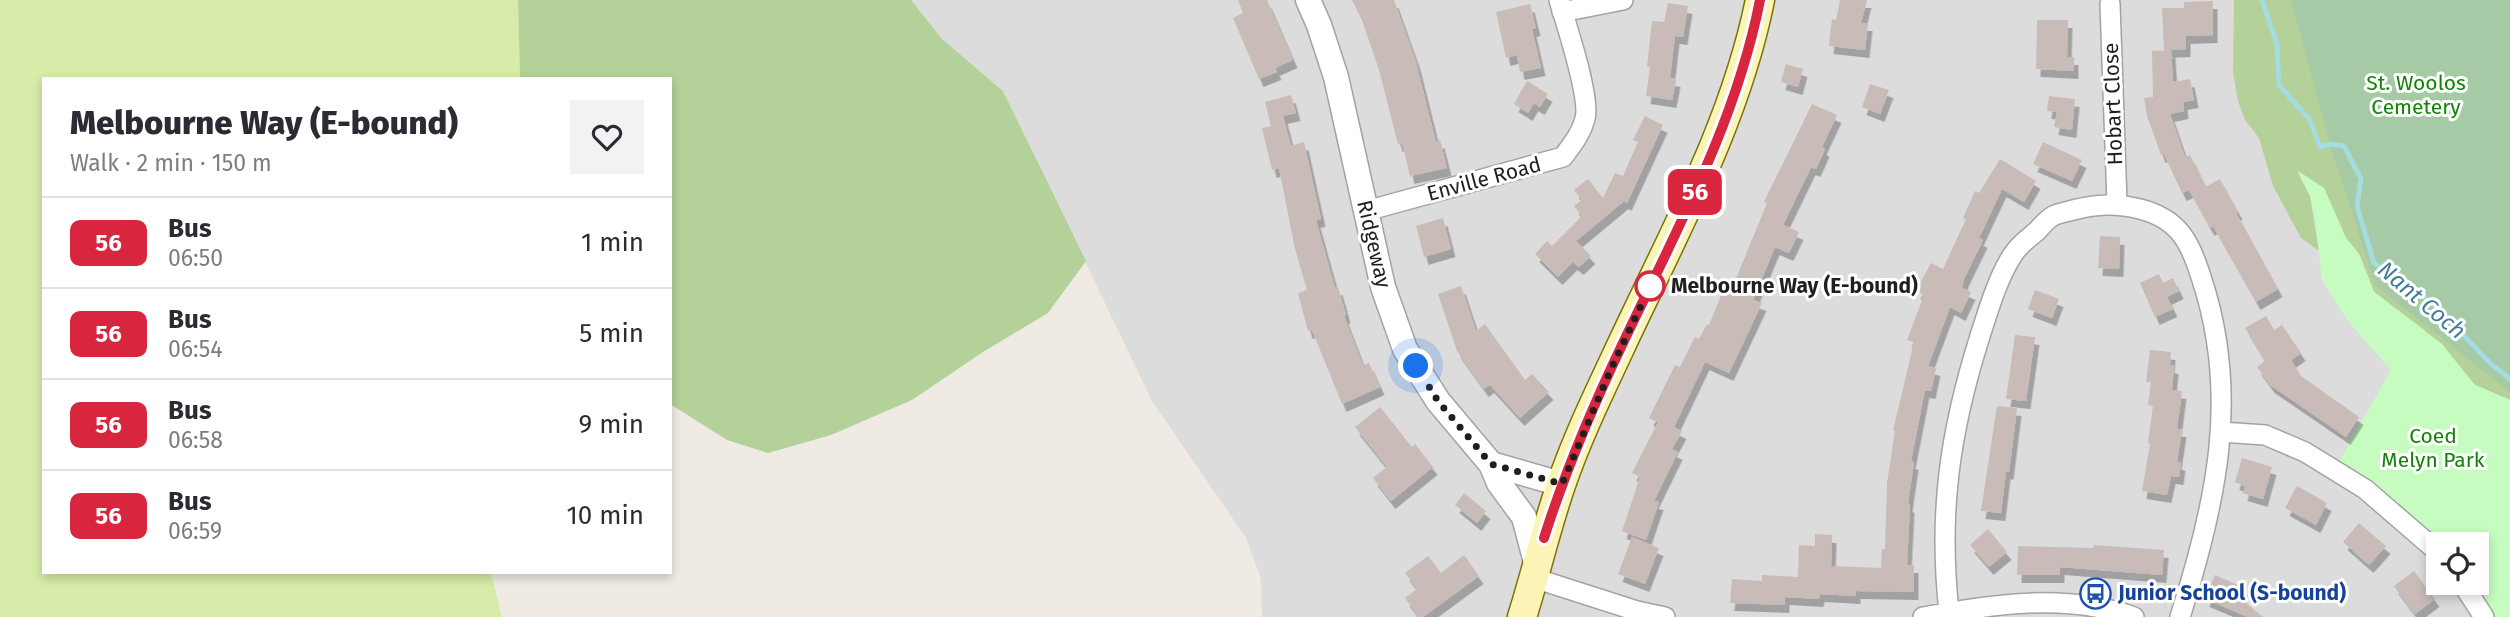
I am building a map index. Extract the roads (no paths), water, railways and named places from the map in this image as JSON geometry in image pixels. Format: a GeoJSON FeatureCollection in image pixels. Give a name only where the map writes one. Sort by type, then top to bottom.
{"type":"FeatureCollection","features":[{"type":"Feature","properties":{"kind":"main road"},"geometry":{"type":"LineString","coordinates":[[1522,617],[1562,484],[1615,360],[1690,204],[1731,109],[1752,39],[1760,0]]}},
{"type":"Feature","properties":{"kind":"street","name":"Ridgeway"},"geometry":{"type":"LineString","coordinates":[[1308,0],[1336,78],[1383,287],[1405,349],[1438,401],[1491,464],[1499,483],[1524,517],[1536,572]]}},
{"type":"Feature","properties":{"kind":"street"},"geometry":{"type":"LineString","coordinates":[[1560,6],[1623,0]]}},
{"type":"Feature","properties":{"kind":"street","name":"Hobart Close"},"geometry":{"type":"LineString","coordinates":[[2110,4],[2116,204]]}},
{"type":"Feature","properties":{"kind":"street","name":"Enville Road"},"geometry":{"type":"LineString","coordinates":[[1366,211],[1563,157],[1576,140],[1586,116],[1583,89],[1560,6]]}},
{"type":"Feature","properties":{"kind":"street"},"geometry":{"type":"LineString","coordinates":[[1950,612],[1944,567],[1952,439],[1965,383],[1990,304],[2015,252],[2053,215],[2093,205],[2116,204],[2158,214],[2176,228],[2192,249],[2213,312],[2222,373],[2221,432],[2215,482],[2202,547],[2180,617]]}},
{"type":"Feature","properties":{"kind":"street"},"geometry":{"type":"LineString","coordinates":[[2221,432],[2265,435],[2305,452],[2365,489],[2426,542]]}},
{"type":"Feature","properties":{"kind":"street"},"geometry":{"type":"LineString","coordinates":[[1491,464],[1562,484]]}},
{"type":"Feature","properties":{"kind":"street"},"geometry":{"type":"LineString","coordinates":[[1536,572],[1637,614],[1665,617]]}},
{"type":"Feature","properties":{"kind":"street"},"geometry":{"type":"LineString","coordinates":[[2470,595],[2484,617]]}},
{"type":"Feature","properties":{"kind":"street"},"geometry":{"type":"LineString","coordinates":[[1923,617],[2037,602],[2080,604],[2134,617]]}},
{"type":"Feature","properties":{"kind":"waterway","name":"Nant Coch"},"geometry":{"type":"LineString","coordinates":[[2262,0],[2277,44],[2279,85],[2310,120],[2320,147],[2330,144],[2344,146],[2361,179],[2357,206],[2374,263],[2436,306],[2490,363],[2510,379]]}},
{"type":"Feature","properties":{"kind":"place","name":"Melbourne Way (E-bound)"},"geometry":{"type":"Point","coordinates":[1650,286]}},
{"type":"Feature","properties":{"kind":"place","name":"Junior School (S-bound)"},"geometry":{"type":"Point","coordinates":[2095,593]}},
{"type":"Feature","properties":{"kind":"park label","name":"St. Woolos Cemetery"},"geometry":{"type":"Point","coordinates":[2416,95]}},
{"type":"Feature","properties":{"kind":"park label","name":"Coed Melyn Park"},"geometry":{"type":"Point","coordinates":[2433,448]}}]}
